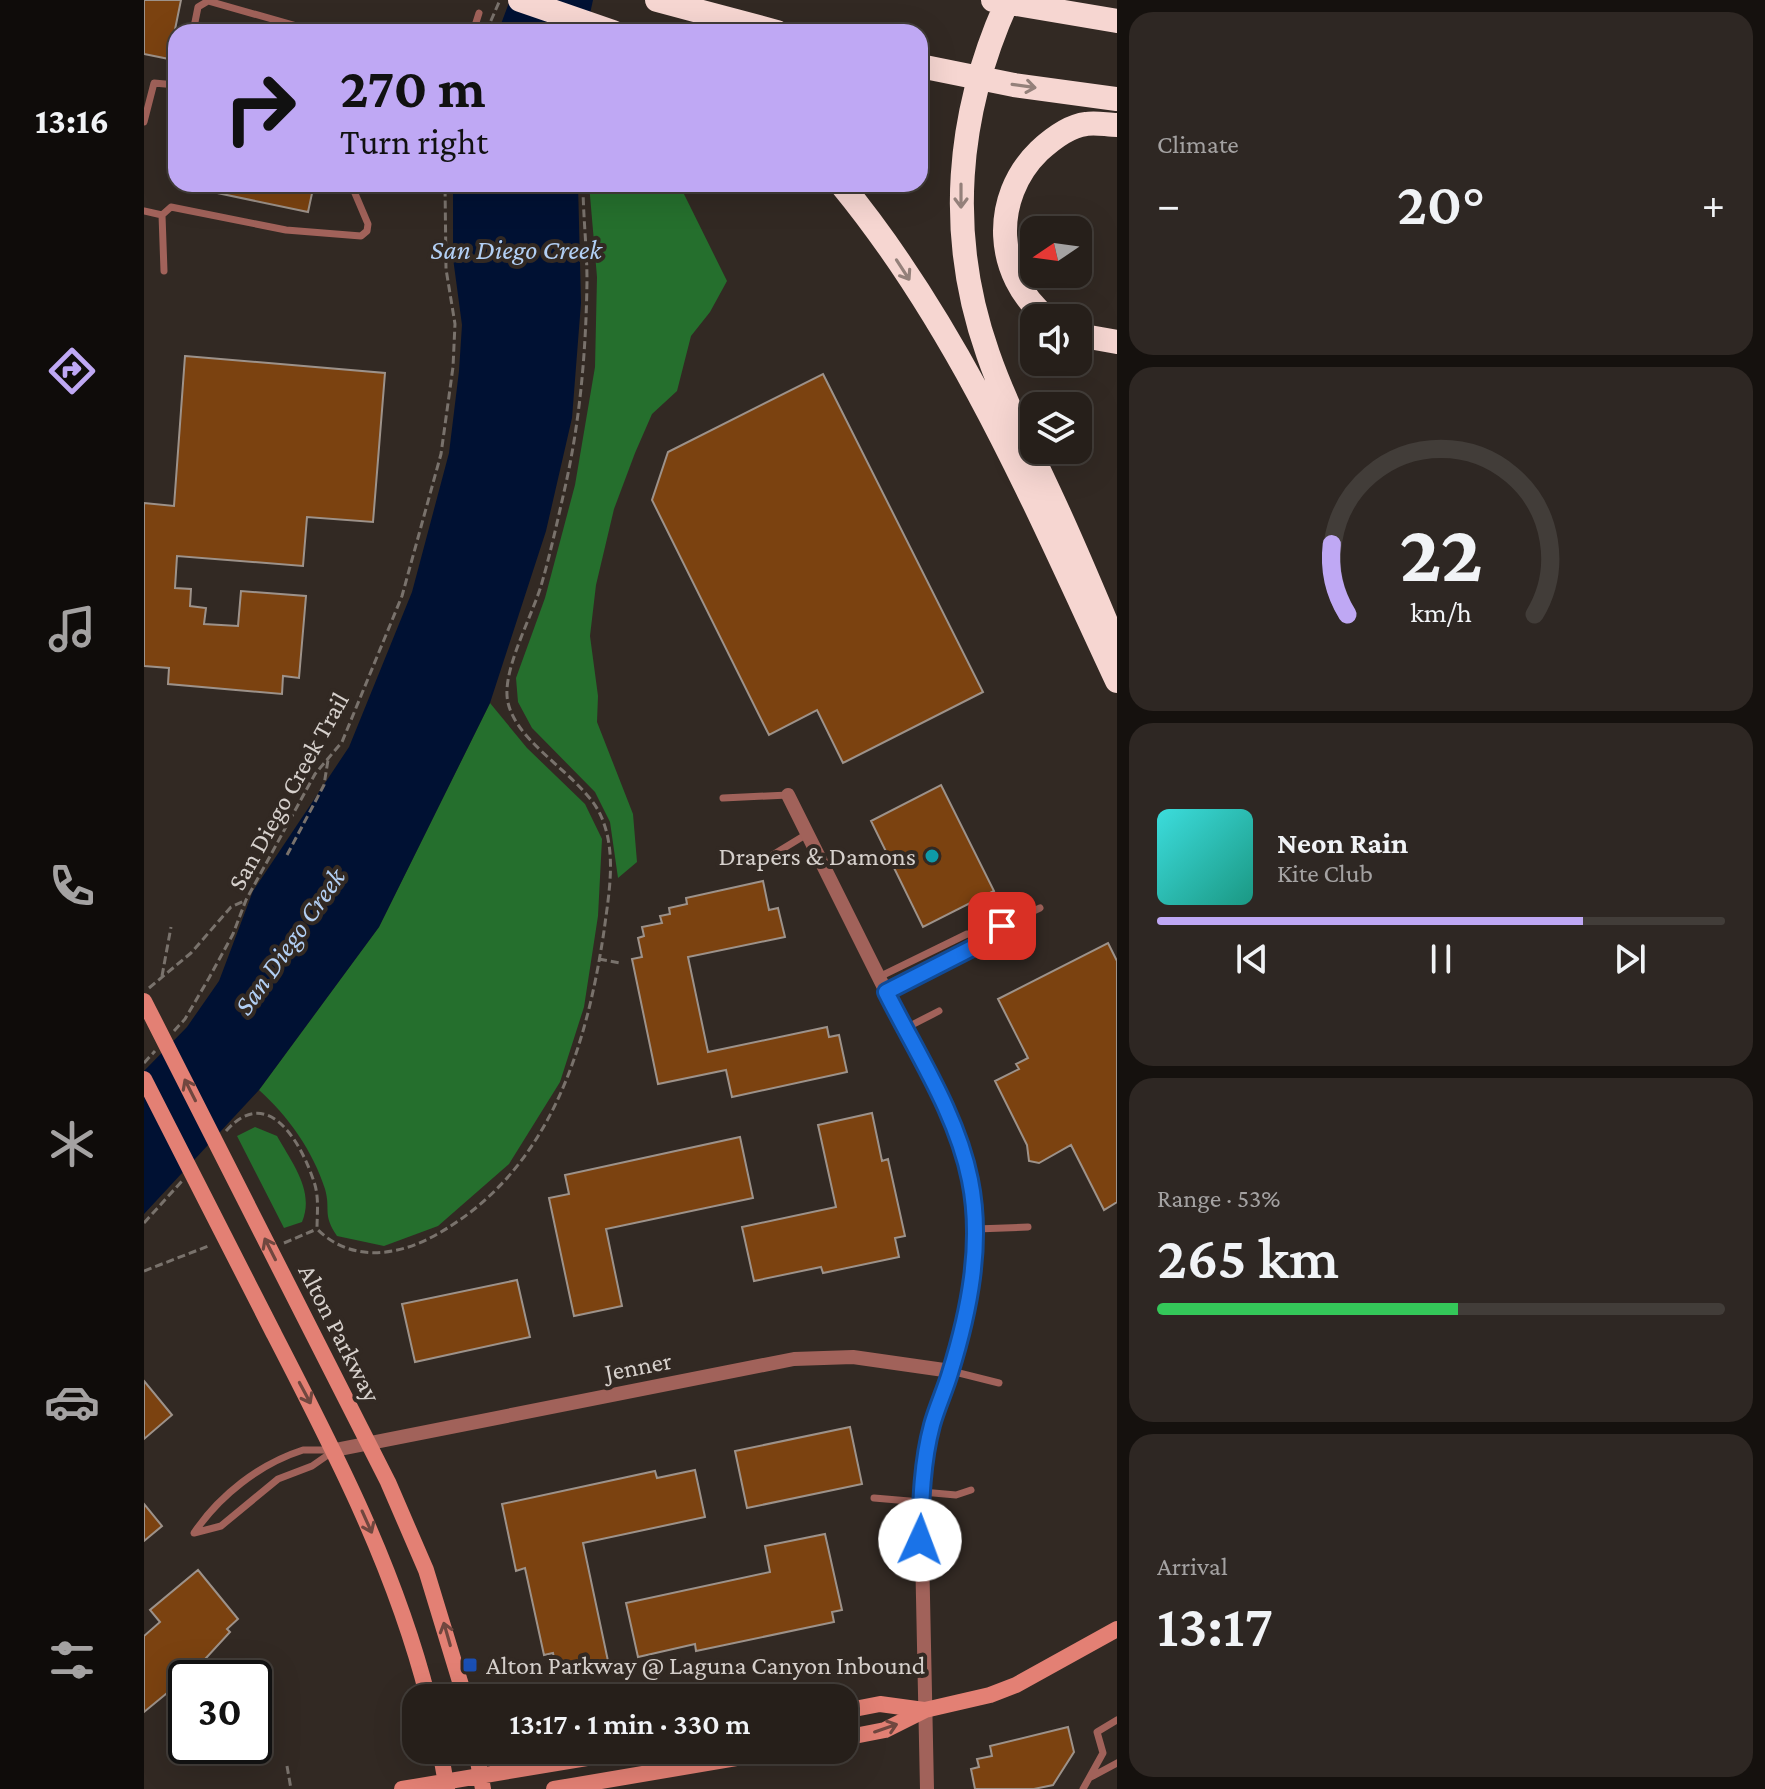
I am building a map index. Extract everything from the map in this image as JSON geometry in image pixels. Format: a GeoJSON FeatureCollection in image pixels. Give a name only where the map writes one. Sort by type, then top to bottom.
{"type":"FeatureCollection","features":[{"type":"Feature","properties":{"kind":"highway"},"geometry":{"type":"LineString","coordinates":[[520,0],[591,24]]}},
{"type":"Feature","properties":{"kind":"highway"},"geometry":{"type":"LineString","coordinates":[[657,0],[747,24]]}},
{"type":"Feature","properties":{"kind":"highway"},"geometry":{"type":"LineString","coordinates":[[991,0],[1117,21]]}},
{"type":"Feature","properties":{"kind":"highway"},"geometry":{"type":"LineString","coordinates":[[1008,0],[982,64],[969,118],[960,204],[964,263],[978,323],[996,374],[1117,648]]}},
{"type":"Feature","properties":{"kind":"highway"},"geometry":{"type":"LineString","coordinates":[[928,68],[1014,85],[1117,99]]}},
{"type":"Feature","properties":{"kind":"highway"},"geometry":{"type":"LineString","coordinates":[[1034,304],[1020,289],[1008,258],[1004,220],[1013,186],[1032,158],[1055,137],[1087,123],[1117,125]]}},
{"type":"Feature","properties":{"kind":"highway"},"geometry":{"type":"LineString","coordinates":[[847,192],[902,267],[966,372],[1024,483],[1117,681]]}},
{"type":"Feature","properties":{"kind":"highway"},"geometry":{"type":"LineString","coordinates":[[1092,338],[1117,342]]}},
{"type":"Feature","properties":{"kind":"main road","name":"Alton Parkway"},"geometry":{"type":"LineString","coordinates":[[148,993],[158,1027],[368,1443],[426,1570],[461,1684]]}},
{"type":"Feature","properties":{"kind":"main road"},"geometry":{"type":"LineString","coordinates":[[144,1079],[192,1178],[335,1450],[390,1576],[424,1684]]}},
{"type":"Feature","properties":{"kind":"main road"},"geometry":{"type":"LineString","coordinates":[[858,1735],[885,1730],[925,1710],[990,1695],[1016,1685],[1117,1629]]}},
{"type":"Feature","properties":{"kind":"main road"},"geometry":{"type":"LineString","coordinates":[[858,1708],[880,1704],[925,1710]]}},
{"type":"Feature","properties":{"kind":"main road"},"geometry":{"type":"LineString","coordinates":[[442,1764],[446,1785]]}},
{"type":"Feature","properties":{"kind":"main road"},"geometry":{"type":"LineString","coordinates":[[402,1789],[482,1783],[570,1764]]}},
{"type":"Feature","properties":{"kind":"main road"},"geometry":{"type":"LineString","coordinates":[[554,1789],[701,1764]]}},
{"type":"Feature","properties":{"kind":"street"},"geometry":{"type":"LineString","coordinates":[[788,795],[959,1138],[970,1178],[976,1229],[974,1265],[951,1371],[932,1426],[921,1497],[927,1789]]}},
{"type":"Feature","properties":{"kind":"street","name":"Jenner"},"geometry":{"type":"LineString","coordinates":[[335,1450],[794,1359],[853,1357],[951,1371]]}},
{"type":"Feature","properties":{"kind":"lane"},"geometry":{"type":"LineString","coordinates":[[195,24],[198,7],[208,1],[290,24]]}},
{"type":"Feature","properties":{"kind":"lane"},"geometry":{"type":"LineString","coordinates":[[476,24],[479,13]]}},
{"type":"Feature","properties":{"kind":"lane"},"geometry":{"type":"LineString","coordinates":[[144,122],[154,83],[168,84]]}},
{"type":"Feature","properties":{"kind":"lane"},"geometry":{"type":"LineString","coordinates":[[162,215],[171,207],[286,230],[361,236],[367,231],[368,224],[354,192]]}},
{"type":"Feature","properties":{"kind":"lane"},"geometry":{"type":"LineString","coordinates":[[144,211],[162,215]]}},
{"type":"Feature","properties":{"kind":"lane"},"geometry":{"type":"LineString","coordinates":[[162,215],[164,271]]}},
{"type":"Feature","properties":{"kind":"lane"},"geometry":{"type":"LineString","coordinates":[[723,798],[788,795]]}},
{"type":"Feature","properties":{"kind":"lane"},"geometry":{"type":"LineString","coordinates":[[766,859],[807,834]]}},
{"type":"Feature","properties":{"kind":"lane"},"geometry":{"type":"LineString","coordinates":[[879,977],[967,934],[982,935],[1040,908]]}},
{"type":"Feature","properties":{"kind":"lane"},"geometry":{"type":"LineString","coordinates":[[886,992],[976,946],[982,935]]}},
{"type":"Feature","properties":{"kind":"lane"},"geometry":{"type":"LineString","coordinates":[[904,1029],[939,1011]]}},
{"type":"Feature","properties":{"kind":"lane"},"geometry":{"type":"LineString","coordinates":[[976,1229],[1028,1227]]}},
{"type":"Feature","properties":{"kind":"lane"},"geometry":{"type":"LineString","coordinates":[[951,1371],[999,1383]]}},
{"type":"Feature","properties":{"kind":"lane"},"geometry":{"type":"LineString","coordinates":[[303,1450],[335,1450],[312,1466],[278,1479],[221,1526],[194,1533],[209,1511],[264,1466],[303,1450]]}},
{"type":"Feature","properties":{"kind":"lane"},"geometry":{"type":"LineString","coordinates":[[874,1498],[956,1495],[971,1490]]}},
{"type":"Feature","properties":{"kind":"lane"},"geometry":{"type":"LineString","coordinates":[[1083,1789],[1103,1753],[1097,1732],[1117,1720]]}},
{"type":"Feature","properties":{"kind":"lane"},"geometry":{"type":"LineString","coordinates":[[1088,1779],[1117,1763]]}},
{"type":"Feature","properties":{"kind":"path"},"geometry":{"type":"LineString","coordinates":[[490,24],[500,0]]}},
{"type":"Feature","properties":{"kind":"path","name":"San Diego Creek Trail"},"geometry":{"type":"LineString","coordinates":[[144,1063],[185,1019],[233,934],[246,900],[315,774],[342,742],[402,596],[441,454],[453,367],[455,324],[446,269],[445,192]]}},
{"type":"Feature","properties":{"kind":"path"},"geometry":{"type":"LineString","coordinates":[[226,1131],[247,1114],[263,1111],[280,1120],[303,1156],[316,1187],[317,1229],[324,1236],[354,1251],[392,1252],[412,1247],[437,1234],[484,1200],[517,1165],[543,1129],[566,1085],[588,1014],[599,959],[609,879],[607,833],[588,796],[530,739],[518,723],[506,692],[541,586],[574,444],[586,323],[583,192]]}},
{"type":"Feature","properties":{"kind":"path"},"geometry":{"type":"LineString","coordinates":[[287,855],[324,785],[328,760]]}},
{"type":"Feature","properties":{"kind":"path"},"geometry":{"type":"LineString","coordinates":[[148,993],[162,976],[191,953],[231,907],[246,900]]}},
{"type":"Feature","properties":{"kind":"path"},"geometry":{"type":"LineString","coordinates":[[162,976],[171,927]]}},
{"type":"Feature","properties":{"kind":"path"},"geometry":{"type":"LineString","coordinates":[[599,959],[620,963]]}},
{"type":"Feature","properties":{"kind":"path"},"geometry":{"type":"LineString","coordinates":[[144,1223],[192,1178]]}},
{"type":"Feature","properties":{"kind":"path"},"geometry":{"type":"LineString","coordinates":[[271,1250],[317,1229]]}},
{"type":"Feature","properties":{"kind":"path"},"geometry":{"type":"LineString","coordinates":[[144,1271],[225,1238]]}},
{"type":"Feature","properties":{"kind":"path"},"geometry":{"type":"LineString","coordinates":[[287,1766],[291,1789]]}},
{"type":"Feature","properties":{"kind":"green space"},"geometry":{"type":"Polygon","coordinates":[[[590,192],[683,192],[727,281],[710,312],[691,336],[677,391],[652,414],[635,453],[614,509],[596,585],[590,636],[598,696],[597,722],[633,814],[637,862],[618,878],[610,822],[595,792],[532,728],[518,702],[516,678],[545,598],[575,485],[595,367],[597,277],[590,192]]]}},
{"type":"Feature","properties":{"kind":"green space"},"geometry":{"type":"Polygon","coordinates":[[[490,703],[527,748],[585,804],[602,839],[598,916],[584,1007],[560,1082],[509,1164],[438,1226],[384,1246],[337,1236],[328,1217],[327,1196],[314,1161],[280,1111],[259,1090],[379,927],[490,703]]]}},
{"type":"Feature","properties":{"kind":"green space"},"geometry":{"type":"Polygon","coordinates":[[[255,1127],[277,1136],[295,1167],[306,1199],[302,1222],[284,1228],[237,1136],[255,1127]]]}},
{"type":"Feature","properties":{"kind":"water"},"geometry":{"type":"Polygon","coordinates":[[[510,0],[593,0],[588,24],[501,24],[510,0]]]}},
{"type":"Feature","properties":{"kind":"water","name":"San Diego Creek"},"geometry":{"type":"Polygon","coordinates":[[[453,192],[578,192],[581,303],[572,418],[546,531],[490,703],[379,927],[259,1090],[144,1214],[144,1071],[187,1027],[219,981],[253,891],[349,747],[412,592],[449,453],[462,325],[453,258],[453,192]]]}},
{"type":"Feature","properties":{"kind":"building"},"geometry":{"type":"Polygon","coordinates":[[[144,0],[181,0],[176,24],[168,24],[168,59],[144,54],[144,0]]]}},
{"type":"Feature","properties":{"kind":"building"},"geometry":{"type":"Polygon","coordinates":[[[212,192],[312,192],[308,212],[212,192]]]}},
{"type":"Feature","properties":{"kind":"building"},"geometry":{"type":"Polygon","coordinates":[[[185,356],[385,373],[373,522],[307,517],[303,566],[177,556],[175,588],[191,589],[190,606],[206,608],[204,624],[238,626],[241,591],[306,596],[299,678],[283,676],[282,694],[168,684],[169,668],[144,666],[144,503],[174,506],[185,356]]]}},
{"type":"Feature","properties":{"kind":"building"},"geometry":{"type":"Polygon","coordinates":[[[823,374],[983,692],[843,763],[817,710],[769,735],[652,500],[668,452],[823,374]]]}},
{"type":"Feature","properties":{"kind":"building","name":"Drapers & Damons"},"geometry":{"type":"Polygon","coordinates":[[[941,785],[994,891],[923,927],[871,821],[941,785]]]}},
{"type":"Feature","properties":{"kind":"building"},"geometry":{"type":"Polygon","coordinates":[[[763,881],[769,910],[778,908],[785,937],[688,957],[708,1052],[827,1027],[829,1037],[839,1035],[847,1072],[732,1097],[726,1070],[658,1084],[632,959],[642,957],[638,938],[644,936],[642,927],[662,923],[660,916],[670,914],[669,908],[687,904],[686,898],[763,881]]]}},
{"type":"Feature","properties":{"kind":"building"},"geometry":{"type":"Polygon","coordinates":[[[1108,943],[1117,961],[1117,1202],[1104,1210],[1071,1145],[1039,1163],[1029,1161],[1027,1145],[995,1081],[1019,1069],[1016,1064],[1028,1058],[998,999],[1108,943]]]}},
{"type":"Feature","properties":{"kind":"building"},"geometry":{"type":"Polygon","coordinates":[[[872,1113],[882,1161],[888,1159],[905,1236],[895,1238],[899,1257],[823,1273],[821,1267],[754,1281],[742,1227],[836,1207],[818,1125],[872,1113]]]}},
{"type":"Feature","properties":{"kind":"building"},"geometry":{"type":"Polygon","coordinates":[[[740,1137],[753,1198],[606,1229],[622,1306],[574,1316],[549,1198],[569,1194],[565,1175],[740,1137]]]}},
{"type":"Feature","properties":{"kind":"building"},"geometry":{"type":"Polygon","coordinates":[[[517,1280],[530,1337],[415,1362],[402,1304],[517,1280]]]}},
{"type":"Feature","properties":{"kind":"building"},"geometry":{"type":"Polygon","coordinates":[[[144,1381],[172,1415],[144,1439],[144,1381]]]}},
{"type":"Feature","properties":{"kind":"building"},"geometry":{"type":"Polygon","coordinates":[[[850,1427],[862,1484],[747,1508],[735,1451],[850,1427]]]}},
{"type":"Feature","properties":{"kind":"building"},"geometry":{"type":"Polygon","coordinates":[[[695,1470],[705,1517],[583,1543],[608,1661],[567,1670],[565,1661],[555,1663],[553,1653],[544,1655],[525,1568],[516,1571],[502,1504],[655,1471],[657,1478],[695,1470]]]}},
{"type":"Feature","properties":{"kind":"building"},"geometry":{"type":"Polygon","coordinates":[[[144,1504],[162,1526],[144,1541],[144,1504]]]}},
{"type":"Feature","properties":{"kind":"building"},"geometry":{"type":"Polygon","coordinates":[[[825,1534],[842,1610],[832,1612],[834,1622],[696,1651],[695,1644],[638,1657],[626,1603],[770,1572],[765,1546],[825,1534]]]}},
{"type":"Feature","properties":{"kind":"building"},"geometry":{"type":"Polygon","coordinates":[[[198,1570],[238,1619],[204,1660],[168,1660],[168,1692],[144,1712],[144,1636],[160,1622],[150,1610],[198,1570]]]}},
{"type":"Feature","properties":{"kind":"building"},"geometry":{"type":"Polygon","coordinates":[[[1068,1727],[1074,1752],[1053,1785],[1034,1789],[975,1789],[971,1769],[979,1767],[977,1759],[992,1756],[990,1746],[1068,1727]]]}},
{"type":"Feature","properties":{"kind":"place","name":"Drapers & Damons"},"geometry":{"type":"Point","coordinates":[932,856]}},
{"type":"Feature","properties":{"kind":"place","name":"Alton Parkway @ Laguna Canyon Inbound"},"geometry":{"type":"Point","coordinates":[470,1665]}},
{"type":"Feature","properties":{"kind":"route"},"geometry":{"type":"LineString","coordinates":[[920,1540],[923,1475],[932,1426],[951,1371],[967,1301],[974,1265],[976,1229],[970,1178],[959,1138],[886,992],[976,946],[982,935],[1002,926]]}}]}
